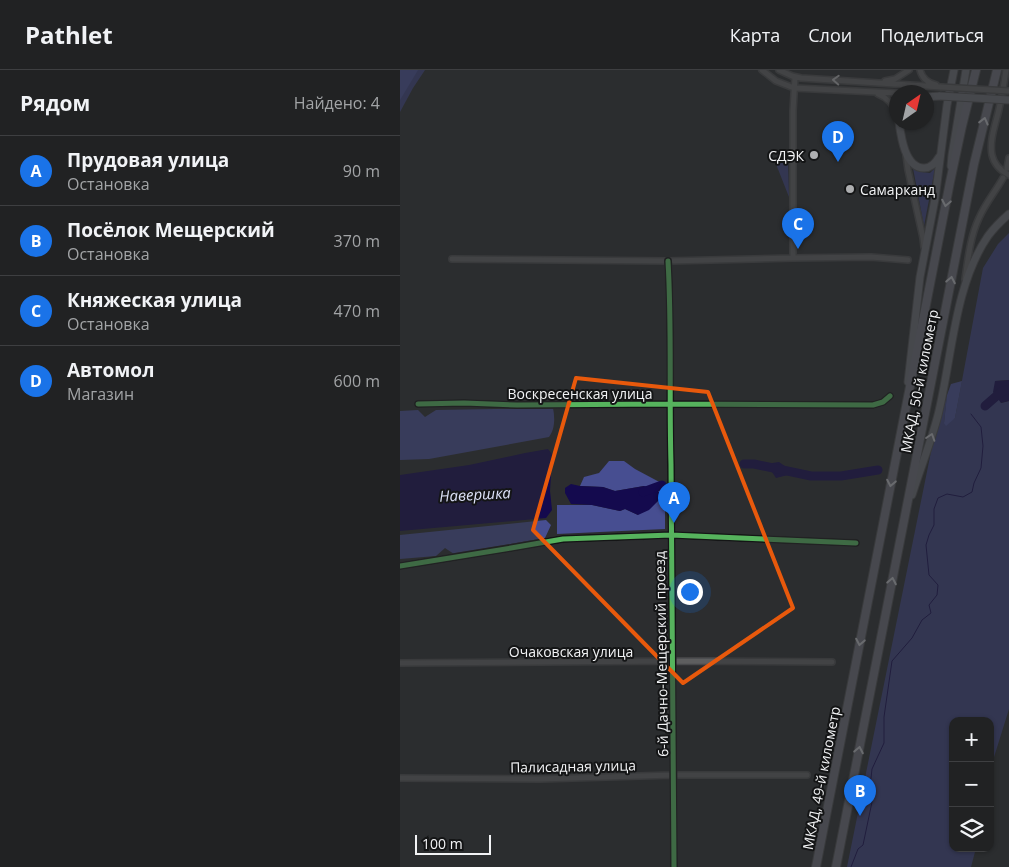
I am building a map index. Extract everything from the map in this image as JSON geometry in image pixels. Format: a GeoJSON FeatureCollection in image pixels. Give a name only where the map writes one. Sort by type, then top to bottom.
{"type":"FeatureCollection","features":[{"type":"Feature","properties":{"kind":"highway","name":"МКАД, 50-й километр"},"geometry":{"type":"LineString","coordinates":[[850,693],[950,182],[976,70]]}},
{"type":"Feature","properties":{"kind":"highway","name":"МКАД, 50-й километр"},"geometry":{"type":"LineString","coordinates":[[836,867],[974,164],[997,70]]}},
{"type":"Feature","properties":{"kind":"highway","name":"МКАД, 49-й километр"},"geometry":{"type":"LineString","coordinates":[[816,867],[850,693]]}},
{"type":"Feature","properties":{"kind":"main road"},"geometry":{"type":"LineString","coordinates":[[903,424],[916,307],[935,199],[954,70]]}},
{"type":"Feature","properties":{"kind":"main road"},"geometry":{"type":"LineString","coordinates":[[950,182],[952,155],[966,70]]}},
{"type":"Feature","properties":{"kind":"main road"},"geometry":{"type":"LineString","coordinates":[[934,96],[1009,100]]}},
{"type":"Feature","properties":{"kind":"main road"},"geometry":{"type":"LineString","coordinates":[[901,130],[905,150],[910,161],[915,166],[930,167],[938,159],[942,150]]}},
{"type":"Feature","properties":{"kind":"main road"},"geometry":{"type":"LineString","coordinates":[[905,517],[938,416],[962,295],[972,263],[989,234],[1009,214]]}},
{"type":"Feature","properties":{"kind":"street"},"geometry":{"type":"LineString","coordinates":[[762,70],[776,81],[794,88],[889,94]]}},
{"type":"Feature","properties":{"kind":"street"},"geometry":{"type":"LineString","coordinates":[[779,70],[796,78],[1009,91]]}},
{"type":"Feature","properties":{"kind":"street"},"geometry":{"type":"LineString","coordinates":[[877,83],[895,79],[909,70]]}},
{"type":"Feature","properties":{"kind":"street"},"geometry":{"type":"LineString","coordinates":[[920,70],[922,76],[927,81],[941,87]]}},
{"type":"Feature","properties":{"kind":"street"},"geometry":{"type":"LineString","coordinates":[[1006,70],[991,147],[994,160],[1002,171],[1009,175]]}},
{"type":"Feature","properties":{"kind":"street"},"geometry":{"type":"LineString","coordinates":[[793,258],[793,111],[796,78]]}},
{"type":"Feature","properties":{"kind":"street"},"geometry":{"type":"LineString","coordinates":[[868,92],[880,95],[889,100]]}},
{"type":"Feature","properties":{"kind":"street"},"geometry":{"type":"LineString","coordinates":[[905,150],[923,238],[924,253]]}},
{"type":"Feature","properties":{"kind":"street"},"geometry":{"type":"LineString","coordinates":[[1007,168],[1009,158]]}},
{"type":"Feature","properties":{"kind":"street"},"geometry":{"type":"LineString","coordinates":[[962,295],[969,252],[978,221],[984,207],[1003,178]]}},
{"type":"Feature","properties":{"kind":"street"},"geometry":{"type":"LineString","coordinates":[[452,259],[668,261],[871,258],[908,260]]}},
{"type":"Feature","properties":{"kind":"street","name":"6-й Дачно-Мещерский проезд"},"geometry":{"type":"LineString","coordinates":[[668,261],[674,867]]}},
{"type":"Feature","properties":{"kind":"street","name":"Воскресенская улица"},"geometry":{"type":"LineString","coordinates":[[418,404],[873,405],[883,402],[890,396]]}},
{"type":"Feature","properties":{"kind":"street"},"geometry":{"type":"LineString","coordinates":[[400,566],[563,539],[671,535],[856,544]]}},
{"type":"Feature","properties":{"kind":"street","name":"Очаковская улица"},"geometry":{"type":"LineString","coordinates":[[400,663],[832,662]]}},
{"type":"Feature","properties":{"kind":"street","name":"Палисадная улица"},"geometry":{"type":"LineString","coordinates":[[400,778],[540,779],[673,775],[807,775]]}},
{"type":"Feature","properties":{"kind":"highlighted area"},"geometry":{"type":"Polygon","coordinates":[[[576,378],[708,392],[793,608],[683,683],[533,530],[576,378]]]}},
{"type":"Feature","properties":{"kind":"shaded area"},"geometry":{"type":"Polygon","coordinates":[[[400,70],[425,70],[400,112],[400,70]]]}},
{"type":"Feature","properties":{"kind":"shaded area"},"geometry":{"type":"Polygon","coordinates":[[[400,70],[418,70],[400,100],[400,70]]]}},
{"type":"Feature","properties":{"kind":"shaded area"},"geometry":{"type":"Polygon","coordinates":[[[780,158],[788,160],[789,197],[776,164],[780,158]]]}},
{"type":"Feature","properties":{"kind":"shaded area"},"geometry":{"type":"Polygon","coordinates":[[[913,168],[930,173],[935,168],[924,226],[913,168]]]}},
{"type":"Feature","properties":{"kind":"shaded area"},"geometry":{"type":"Polygon","coordinates":[[[1009,233],[1009,380],[995,381],[1001,403],[1009,401],[1009,709],[994,757],[994,717],[949,717],[949,852],[975,852],[971,867],[847,867],[933,442],[947,395],[944,423],[955,418],[983,268],[998,244],[1009,233]]]}},
{"type":"Feature","properties":{"kind":"shaded area"},"geometry":{"type":"Polygon","coordinates":[[[962,381],[955,418],[946,426],[944,423],[947,395],[951,384],[962,381]]]}},
{"type":"Feature","properties":{"kind":"shaded area"},"geometry":{"type":"Polygon","coordinates":[[[553,408],[554,423],[549,437],[429,459],[400,460],[400,411],[418,410],[425,417],[436,410],[553,408]]]}},
{"type":"Feature","properties":{"kind":"shaded area"},"geometry":{"type":"Polygon","coordinates":[[[609,461],[624,461],[665,485],[665,529],[557,534],[557,505],[592,505],[620,511],[625,509],[638,515],[644,486],[615,491],[603,487],[580,486],[584,477],[599,473],[609,461]]]}},
{"type":"Feature","properties":{"kind":"shaded area"},"geometry":{"type":"Polygon","coordinates":[[[546,520],[551,525],[545,538],[454,554],[445,548],[436,556],[400,559],[400,535],[546,520]]]}},
{"type":"Feature","properties":{"kind":"water"},"geometry":{"type":"Polygon","coordinates":[[[1009,380],[1009,401],[1001,403],[993,392],[995,381],[1009,380]]]}},
{"type":"Feature","properties":{"kind":"water"},"geometry":{"type":"Polygon","coordinates":[[[548,449],[552,454],[550,491],[552,510],[546,518],[400,531],[400,475],[469,465],[548,449]]]}},
{"type":"Feature","properties":{"kind":"water"},"geometry":{"type":"Polygon","coordinates":[[[779,462],[792,471],[788,475],[776,478],[772,472],[772,463],[779,462]]]}},
{"type":"Feature","properties":{"kind":"water"},"geometry":{"type":"Polygon","coordinates":[[[571,484],[603,487],[615,491],[644,486],[655,488],[660,493],[660,499],[649,510],[638,515],[625,509],[620,511],[592,505],[571,504],[565,493],[565,488],[571,484]]]}},
{"type":"Feature","properties":{"kind":"waterway","name":"Навершка"},"geometry":{"type":"LineString","coordinates":[[985,406],[1001,392],[1009,389]]}},
{"type":"Feature","properties":{"kind":"waterway"},"geometry":{"type":"LineString","coordinates":[[851,867],[858,849],[863,845],[872,802],[869,796],[872,769],[884,743],[884,717],[892,661],[912,638],[922,620],[931,613],[929,605],[937,595],[938,585],[929,575],[926,545],[934,525],[934,509],[938,498],[947,494],[963,497],[972,492],[981,468],[983,446],[981,427],[971,414]]}},
{"type":"Feature","properties":{"kind":"waterway","name":"Навершка"},"geometry":{"type":"LineString","coordinates":[[744,464],[754,464],[811,476],[841,476],[878,470]]}},
{"type":"Feature","properties":{"kind":"waterway","name":"Навершка"},"geometry":{"type":"LineString","coordinates":[[643,492],[662,485]]}},
{"type":"Feature","properties":{"kind":"cycle path"},"geometry":{"type":"LineString","coordinates":[[668,261],[674,867]]}},
{"type":"Feature","properties":{"kind":"cycle path"},"geometry":{"type":"LineString","coordinates":[[418,404],[873,405],[883,402],[890,396]]}},
{"type":"Feature","properties":{"kind":"cycle path"},"geometry":{"type":"LineString","coordinates":[[400,566],[563,539],[671,535],[856,543]]}},
{"type":"Feature","properties":{"kind":"place","name":"СДЭК"},"geometry":{"type":"Point","coordinates":[814,155]}},
{"type":"Feature","properties":{"kind":"place","name":"Автомол"},"geometry":{"type":"Point","coordinates":[838,162]}},
{"type":"Feature","properties":{"kind":"place","name":"Самарканд"},"geometry":{"type":"Point","coordinates":[850,189]}},
{"type":"Feature","properties":{"kind":"place","name":"Княжеская улица"},"geometry":{"type":"Point","coordinates":[798,249]}},
{"type":"Feature","properties":{"kind":"place","name":"Прудовая улица"},"geometry":{"type":"Point","coordinates":[674,523]}},
{"type":"Feature","properties":{"kind":"place","name":"Посёлок Мещерский"},"geometry":{"type":"Point","coordinates":[860,816]}}]}
